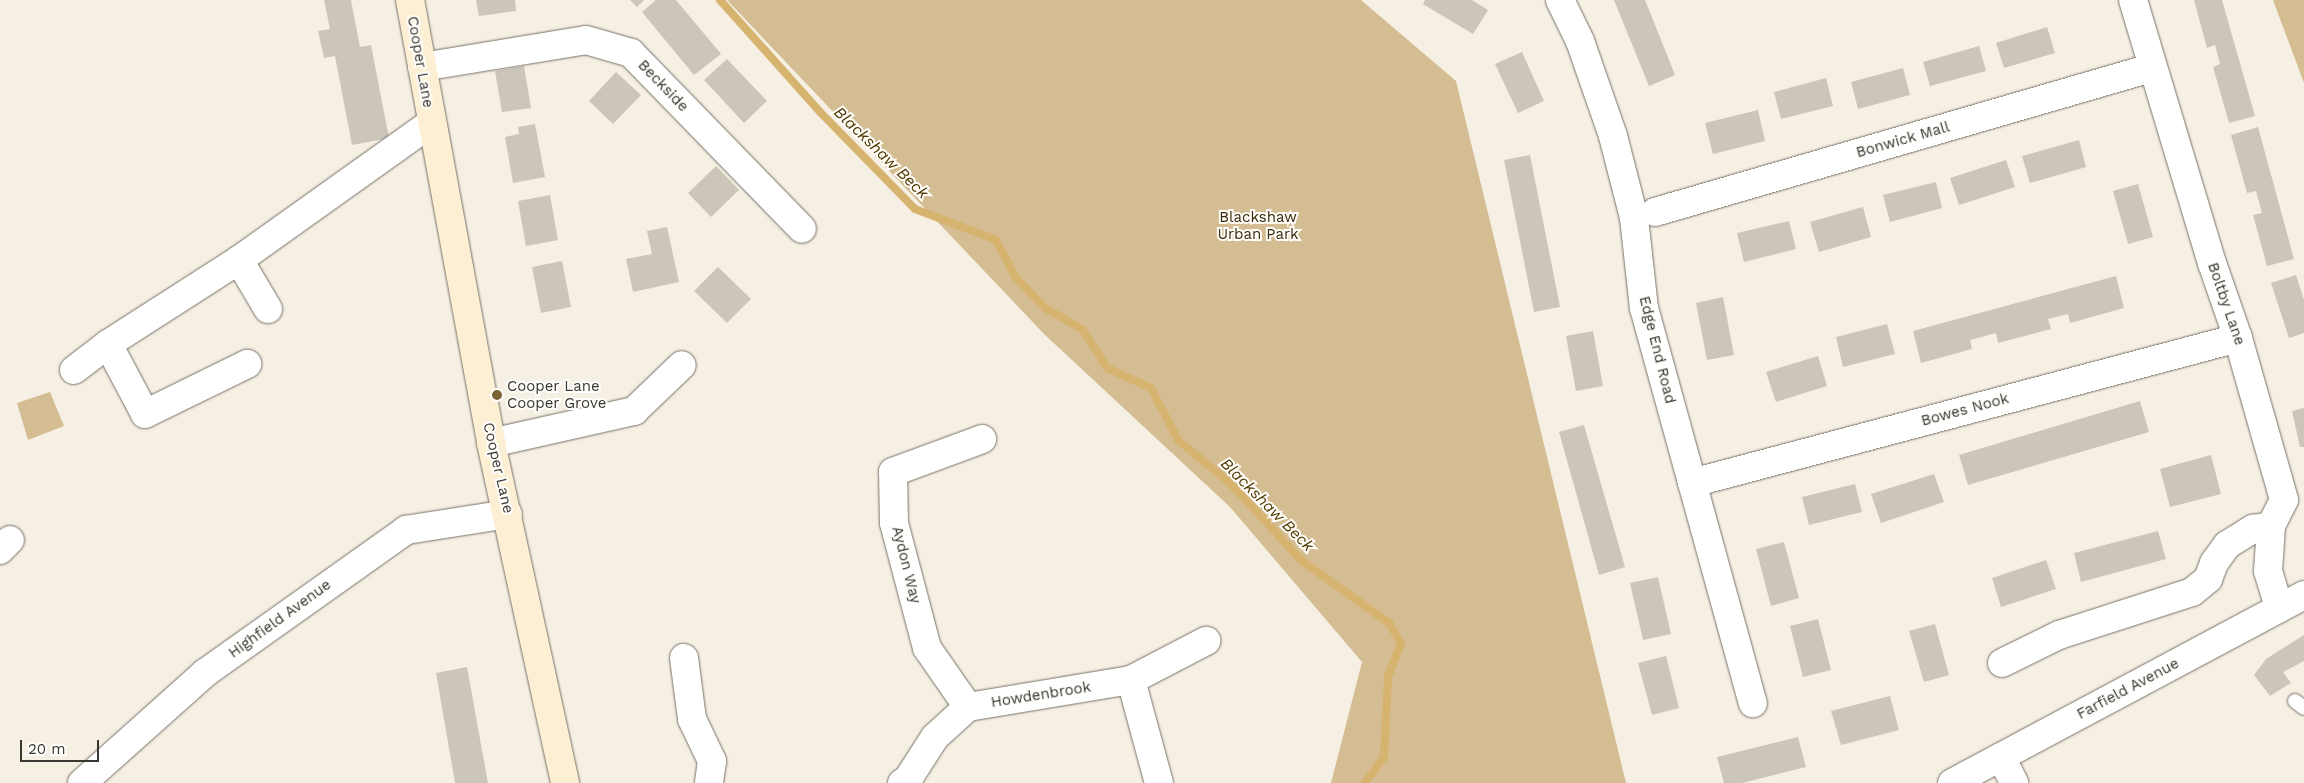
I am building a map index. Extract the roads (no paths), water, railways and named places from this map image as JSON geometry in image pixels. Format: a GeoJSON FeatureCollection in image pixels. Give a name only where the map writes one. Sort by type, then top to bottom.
{"type":"FeatureCollection","features":[{"type":"Feature","properties":{"kind":"main road","name":"Cooper Lane"},"geometry":{"type":"LineString","coordinates":[[410,0],[491,443],[508,514],[565,783]]}},
{"type":"Feature","properties":{"kind":"street","name":"Edge End Road"},"geometry":{"type":"LineString","coordinates":[[1560,0],[1580,40],[1613,136],[1634,218],[1644,308],[1753,703]]}},
{"type":"Feature","properties":{"kind":"street","name":"Boltby Lane"},"geometry":{"type":"LineString","coordinates":[[2132,0],[2151,68],[2238,338],[2294,501],[2271,526],[2268,571],[2280,608]]}},
{"type":"Feature","properties":{"kind":"street","name":"Beckside"},"geometry":{"type":"LineString","coordinates":[[422,68],[586,40],[631,53],[802,230]]}},
{"type":"Feature","properties":{"kind":"street","name":"Bonwick Mall"},"geometry":{"type":"LineString","coordinates":[[1655,212],[2151,68]]}},
{"type":"Feature","properties":{"kind":"street","name":"Cooper Lane"},"geometry":{"type":"LineString","coordinates":[[74,370],[108,344],[239,260],[431,123]]}},
{"type":"Feature","properties":{"kind":"street"},"geometry":{"type":"LineString","coordinates":[[239,260],[268,309]]}},
{"type":"Feature","properties":{"kind":"street","name":"Bowes Nook"},"geometry":{"type":"LineString","coordinates":[[1692,483],[2238,338]]}},
{"type":"Feature","properties":{"kind":"street"},"geometry":{"type":"LineString","coordinates":[[108,344],[145,414],[248,364]]}},
{"type":"Feature","properties":{"kind":"street"},"geometry":{"type":"LineString","coordinates":[[491,443],[634,411],[682,365]]}},
{"type":"Feature","properties":{"kind":"street","name":"Aydon Way"},"geometry":{"type":"LineString","coordinates":[[968,707],[927,648],[894,523],[893,472],[982,439]]}},
{"type":"Feature","properties":{"kind":"street","name":"Highfield Avenue"},"geometry":{"type":"LineString","coordinates":[[82,783],[205,673],[406,530],[508,514]]}},
{"type":"Feature","properties":{"kind":"street"},"geometry":{"type":"LineString","coordinates":[[2002,663],[2059,635],[2192,592],[2208,580],[2214,563],[2227,545],[2253,529],[2271,526]]}},
{"type":"Feature","properties":{"kind":"street","name":"Farfield Avenue"},"geometry":{"type":"LineString","coordinates":[[1952,783],[2304,595]]}},
{"type":"Feature","properties":{"kind":"street","name":"Howdenbrook"},"geometry":{"type":"LineString","coordinates":[[968,707],[1131,680],[1206,641]]}},
{"type":"Feature","properties":{"kind":"street"},"geometry":{"type":"LineString","coordinates":[[684,658],[692,719],[712,761],[709,783]]}},
{"type":"Feature","properties":{"kind":"street"},"geometry":{"type":"LineString","coordinates":[[1131,680],[1159,783]]}},
{"type":"Feature","properties":{"kind":"street"},"geometry":{"type":"LineString","coordinates":[[902,783],[908,778],[935,737],[968,707]]}},
{"type":"Feature","properties":{"kind":"street"},"geometry":{"type":"LineString","coordinates":[[2001,757],[2014,783]]}},
{"type":"Feature","properties":{"kind":"waterway","name":"Blackshaw Beck"},"geometry":{"type":"LineString","coordinates":[[720,0],[821,113],[915,209],[996,240],[1016,278],[1045,308],[1083,330],[1107,368],[1151,388],[1178,440],[1231,484],[1302,561],[1389,623],[1401,643],[1388,677],[1384,757],[1365,783]]}},
{"type":"Feature","properties":{"kind":"place","name":"Cooper Lane Cooper Grove"},"geometry":{"type":"Point","coordinates":[497,395]}},
{"type":"Feature","properties":{"kind":"park label","name":"Blackshaw Urban Park"},"geometry":{"type":"Point","coordinates":[1258,226]}}]}
